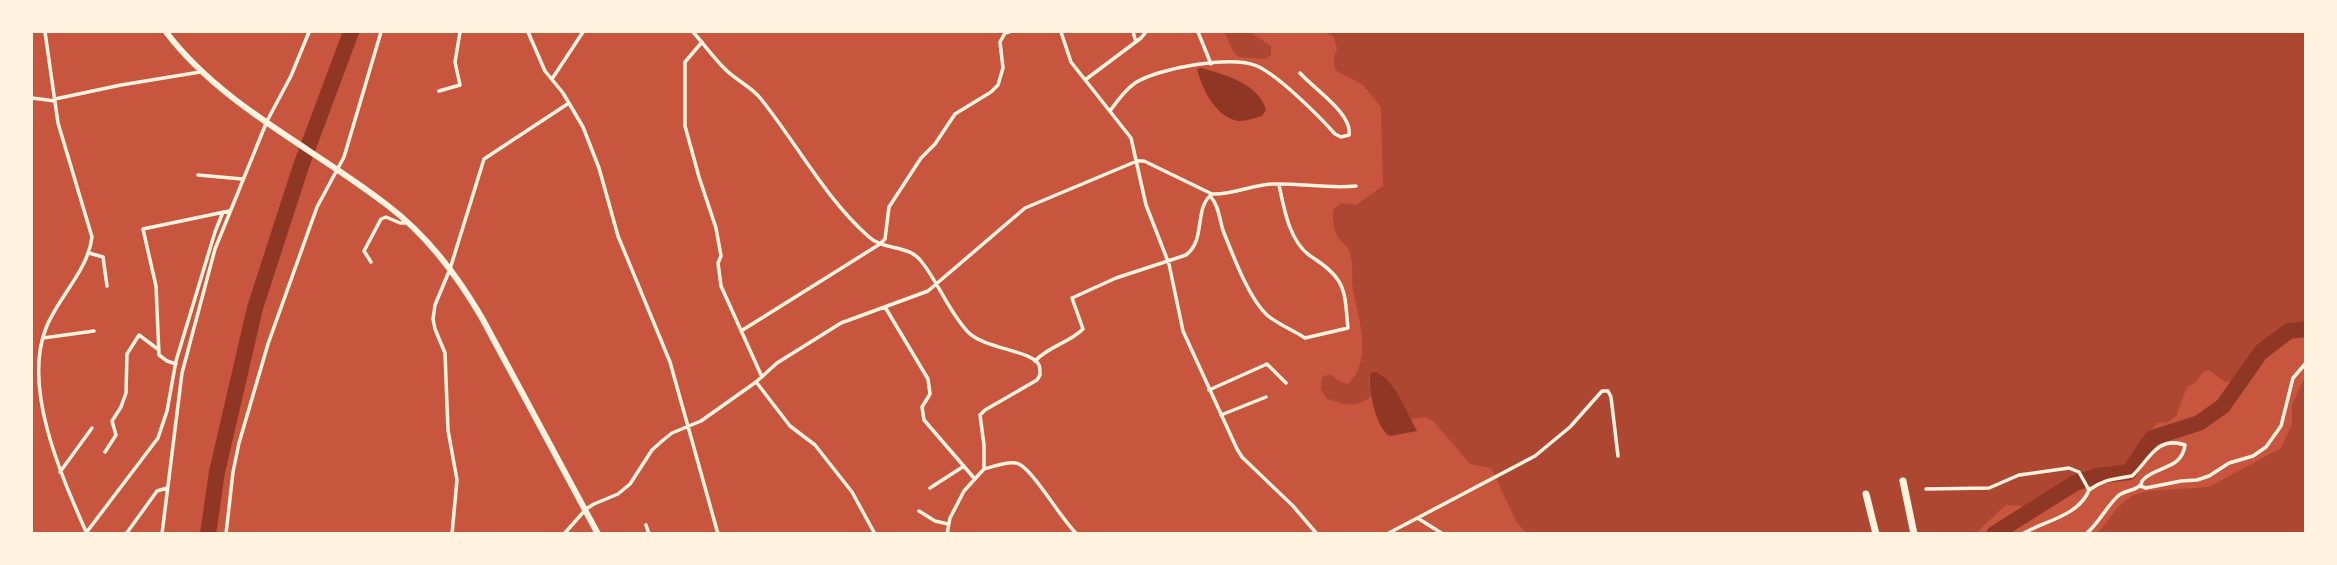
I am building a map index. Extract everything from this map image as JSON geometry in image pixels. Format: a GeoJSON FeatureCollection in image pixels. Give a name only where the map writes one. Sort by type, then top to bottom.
{"type":"FeatureCollection","features":[{"type":"Feature","properties":{"kind":"highway"},"geometry":{"type":"LineString","coordinates":[[166,32],[203,71],[268,122],[388,205],[450,269],[482,318],[598,534]]}},
{"type":"Feature","properties":{"kind":"highway"},"geometry":{"type":"LineString","coordinates":[[1903,481],[1913,534]]}},
{"type":"Feature","properties":{"kind":"highway"},"geometry":{"type":"LineString","coordinates":[[1866,494],[1876,534]]}},
{"type":"Feature","properties":{"kind":"street"},"geometry":{"type":"LineString","coordinates":[[45,32],[61,134],[92,237],[88,253],[46,327],[40,353],[40,384],[48,436],[85,533]]}},
{"type":"Feature","properties":{"kind":"street"},"geometry":{"type":"LineString","coordinates":[[162,534],[182,373],[215,250],[242,179],[309,32]]}},
{"type":"Feature","properties":{"kind":"street"},"geometry":{"type":"LineString","coordinates":[[226,534],[233,472],[260,370],[317,207],[336,168],[381,32]]}},
{"type":"Feature","properties":{"kind":"street"},"geometry":{"type":"LineString","coordinates":[[439,91],[460,85],[455,62],[460,32]]}},
{"type":"Feature","properties":{"kind":"street"},"geometry":{"type":"LineString","coordinates":[[528,32],[545,71],[583,127],[599,168],[618,236],[670,362],[718,534]]}},
{"type":"Feature","properties":{"kind":"street"},"geometry":{"type":"LineString","coordinates":[[552,79],[583,32]]}},
{"type":"Feature","properties":{"kind":"street"},"geometry":{"type":"LineString","coordinates":[[693,32],[723,68],[760,97],[838,205],[869,237],[880,244],[900,248],[920,259],[950,308],[973,338],[988,346],[1019,353],[1035,360],[1040,366],[1037,380],[980,415],[985,444],[984,469]]}},
{"type":"Feature","properties":{"kind":"street"},"geometry":{"type":"LineString","coordinates":[[741,331],[885,239],[889,207],[921,158],[935,144],[955,114],[998,85],[1003,68],[1000,42],[1005,33],[1009,32]]}},
{"type":"Feature","properties":{"kind":"street"},"geometry":{"type":"LineString","coordinates":[[1061,32],[1071,62],[1131,138],[1146,205],[1168,260],[1183,331],[1242,457],[1293,506],[1317,534]]}},
{"type":"Feature","properties":{"kind":"street"},"geometry":{"type":"LineString","coordinates":[[1133,32],[1136,41]]}},
{"type":"Feature","properties":{"kind":"street"},"geometry":{"type":"LineString","coordinates":[[1085,80],[1146,32]]}},
{"type":"Feature","properties":{"kind":"street"},"geometry":{"type":"LineString","coordinates":[[1198,32],[1211,64]]}},
{"type":"Feature","properties":{"kind":"street"},"geometry":{"type":"LineString","coordinates":[[702,41],[685,62],[684,118],[716,228],[721,256],[718,263],[720,286],[762,377]]}},
{"type":"Feature","properties":{"kind":"street"},"geometry":{"type":"LineString","coordinates":[[1110,111],[1126,90],[1149,75],[1187,66],[1255,65],[1298,97],[1335,134],[1340,137],[1349,135],[1349,122],[1343,114],[1300,73]]}},
{"type":"Feature","properties":{"kind":"street"},"geometry":{"type":"LineString","coordinates":[[32,97],[55,100],[203,71]]}},
{"type":"Feature","properties":{"kind":"street"},"geometry":{"type":"LineString","coordinates":[[453,534],[457,480],[448,430],[445,352],[435,329],[435,305],[450,269],[484,159],[569,103]]}},
{"type":"Feature","properties":{"kind":"street"},"geometry":{"type":"LineString","coordinates":[[564,534],[586,509],[624,489],[662,441],[689,427],[756,382],[777,363],[841,323],[928,291],[1025,208],[1137,161],[1144,161],[1211,196],[1218,205],[1237,268],[1267,315],[1305,338],[1348,328],[1344,291],[1338,279],[1306,253],[1298,242],[1290,225],[1279,185]]}},
{"type":"Feature","properties":{"kind":"street"},"geometry":{"type":"LineString","coordinates":[[198,175],[242,179]]}},
{"type":"Feature","properties":{"kind":"street"},"geometry":{"type":"LineString","coordinates":[[1035,360],[1043,352],[1078,335],[1083,329],[1072,298],[1116,278],[1186,255],[1192,250],[1198,240],[1203,204],[1211,196],[1263,185],[1342,188],[1356,186]]}},
{"type":"Feature","properties":{"kind":"street"},"geometry":{"type":"LineString","coordinates":[[176,364],[159,355],[156,286],[143,229],[229,211]]}},
{"type":"Feature","properties":{"kind":"street"},"geometry":{"type":"LineString","coordinates":[[85,533],[158,438],[167,411],[176,364],[223,212]]}},
{"type":"Feature","properties":{"kind":"street"},"geometry":{"type":"LineString","coordinates":[[371,262],[364,251],[381,219],[386,217],[400,223],[407,222]]}},
{"type":"Feature","properties":{"kind":"street"},"geometry":{"type":"LineString","coordinates":[[88,253],[103,257],[107,286]]}},
{"type":"Feature","properties":{"kind":"street"},"geometry":{"type":"LineString","coordinates":[[885,307],[928,379],[930,394],[922,407],[924,420],[975,479]]}},
{"type":"Feature","properties":{"kind":"street"},"geometry":{"type":"LineString","coordinates":[[43,338],[94,331]]}},
{"type":"Feature","properties":{"kind":"street"},"geometry":{"type":"LineString","coordinates":[[104,452],[116,435],[112,421],[126,393],[127,354],[139,335],[159,350]]}},
{"type":"Feature","properties":{"kind":"street"},"geometry":{"type":"LineString","coordinates":[[2140,486],[2146,488],[2197,480],[2229,463],[2253,456],[2266,447],[2281,426],[2293,378],[2305,363]]}},
{"type":"Feature","properties":{"kind":"street"},"geometry":{"type":"LineString","coordinates":[[1209,390],[1267,364],[1286,383]]}},
{"type":"Feature","properties":{"kind":"street"},"geometry":{"type":"LineString","coordinates":[[756,382],[790,426],[815,445],[852,492],[875,534]]}},
{"type":"Feature","properties":{"kind":"street"},"geometry":{"type":"LineString","coordinates":[[1387,534],[1535,456],[1570,427],[1602,391],[1608,391],[1611,397],[1618,456]]}},
{"type":"Feature","properties":{"kind":"street"},"geometry":{"type":"LineString","coordinates":[[1221,415],[1266,397]]}},
{"type":"Feature","properties":{"kind":"street"},"geometry":{"type":"LineString","coordinates":[[60,472],[92,428]]}},
{"type":"Feature","properties":{"kind":"street"},"geometry":{"type":"LineString","coordinates":[[2022,534],[2072,510],[2083,501],[2089,489],[2101,481],[2132,476],[2149,453],[2175,444],[2185,445],[2182,455],[2165,469],[2145,478],[2140,486],[2119,495],[2086,534]]}},
{"type":"Feature","properties":{"kind":"street"},"geometry":{"type":"LineString","coordinates":[[947,534],[964,491],[984,469],[1012,462],[1027,468],[1057,512],[1077,534]]}},
{"type":"Feature","properties":{"kind":"street"},"geometry":{"type":"LineString","coordinates":[[930,488],[964,466]]}},
{"type":"Feature","properties":{"kind":"street"},"geometry":{"type":"LineString","coordinates":[[1926,489],[1955,486],[1989,488],[2019,475],[2069,468],[2079,472],[2089,489]]}},
{"type":"Feature","properties":{"kind":"street"},"geometry":{"type":"LineString","coordinates":[[125,534],[157,491],[167,488]]}},
{"type":"Feature","properties":{"kind":"street"},"geometry":{"type":"LineString","coordinates":[[919,511],[935,521],[949,524]]}},
{"type":"Feature","properties":{"kind":"street"},"geometry":{"type":"LineString","coordinates":[[1419,519],[1443,534]]}},
{"type":"Feature","properties":{"kind":"street"},"geometry":{"type":"LineString","coordinates":[[646,525],[649,534]]}},
{"type":"Feature","properties":{"kind":"shaded area"},"geometry":{"type":"Polygon","coordinates":[[[1224,32],[1250,32],[1271,46],[1271,56],[1265,59],[1238,57],[1224,32]]]}},
{"type":"Feature","properties":{"kind":"shaded area"},"geometry":{"type":"Polygon","coordinates":[[[1325,32],[2305,32],[2305,324],[2282,332],[2263,345],[2233,381],[2225,382],[2209,370],[2203,372],[2195,383],[2187,387],[2176,416],[2168,422],[2158,423],[2144,436],[2127,465],[2049,507],[2006,505],[1976,533],[1526,533],[1516,521],[1491,468],[1470,464],[1433,421],[1425,417],[1411,419],[1398,394],[1369,377],[1371,397],[1360,403],[1345,404],[1327,399],[1321,389],[1322,377],[1330,374],[1348,384],[1356,374],[1362,352],[1351,258],[1335,230],[1333,210],[1341,203],[1356,205],[1383,186],[1381,107],[1363,85],[1335,70],[1334,56],[1337,50],[1334,37],[1325,32]]]}},
{"type":"Feature","properties":{"kind":"shaded area"},"geometry":{"type":"Polygon","coordinates":[[[1197,69],[1230,77],[1256,93],[1266,110],[1262,116],[1239,121],[1223,114],[1202,85],[1197,69]]]}},
{"type":"Feature","properties":{"kind":"shaded area"},"geometry":{"type":"Polygon","coordinates":[[[1376,372],[1387,379],[1398,394],[1417,431],[1390,436],[1385,432],[1377,417],[1372,397],[1370,379],[1371,373],[1376,372]]]}},
{"type":"Feature","properties":{"kind":"shaded area"},"geometry":{"type":"Polygon","coordinates":[[[2305,379],[2305,533],[2098,533],[2118,507],[2133,495],[2148,491],[2209,487],[2281,448],[2292,424],[2292,405],[2305,379]]]}},
{"type":"Feature","properties":{"kind":"waterway"},"geometry":{"type":"LineString","coordinates":[[208,534],[217,472],[255,308],[301,166],[351,32]]}},
{"type":"Feature","properties":{"kind":"waterway"},"geometry":{"type":"LineString","coordinates":[[1994,534],[2075,483],[2097,476],[2129,472],[2152,438],[2199,423],[2223,406],[2261,352],[2289,331],[2306,329]]}}]}
